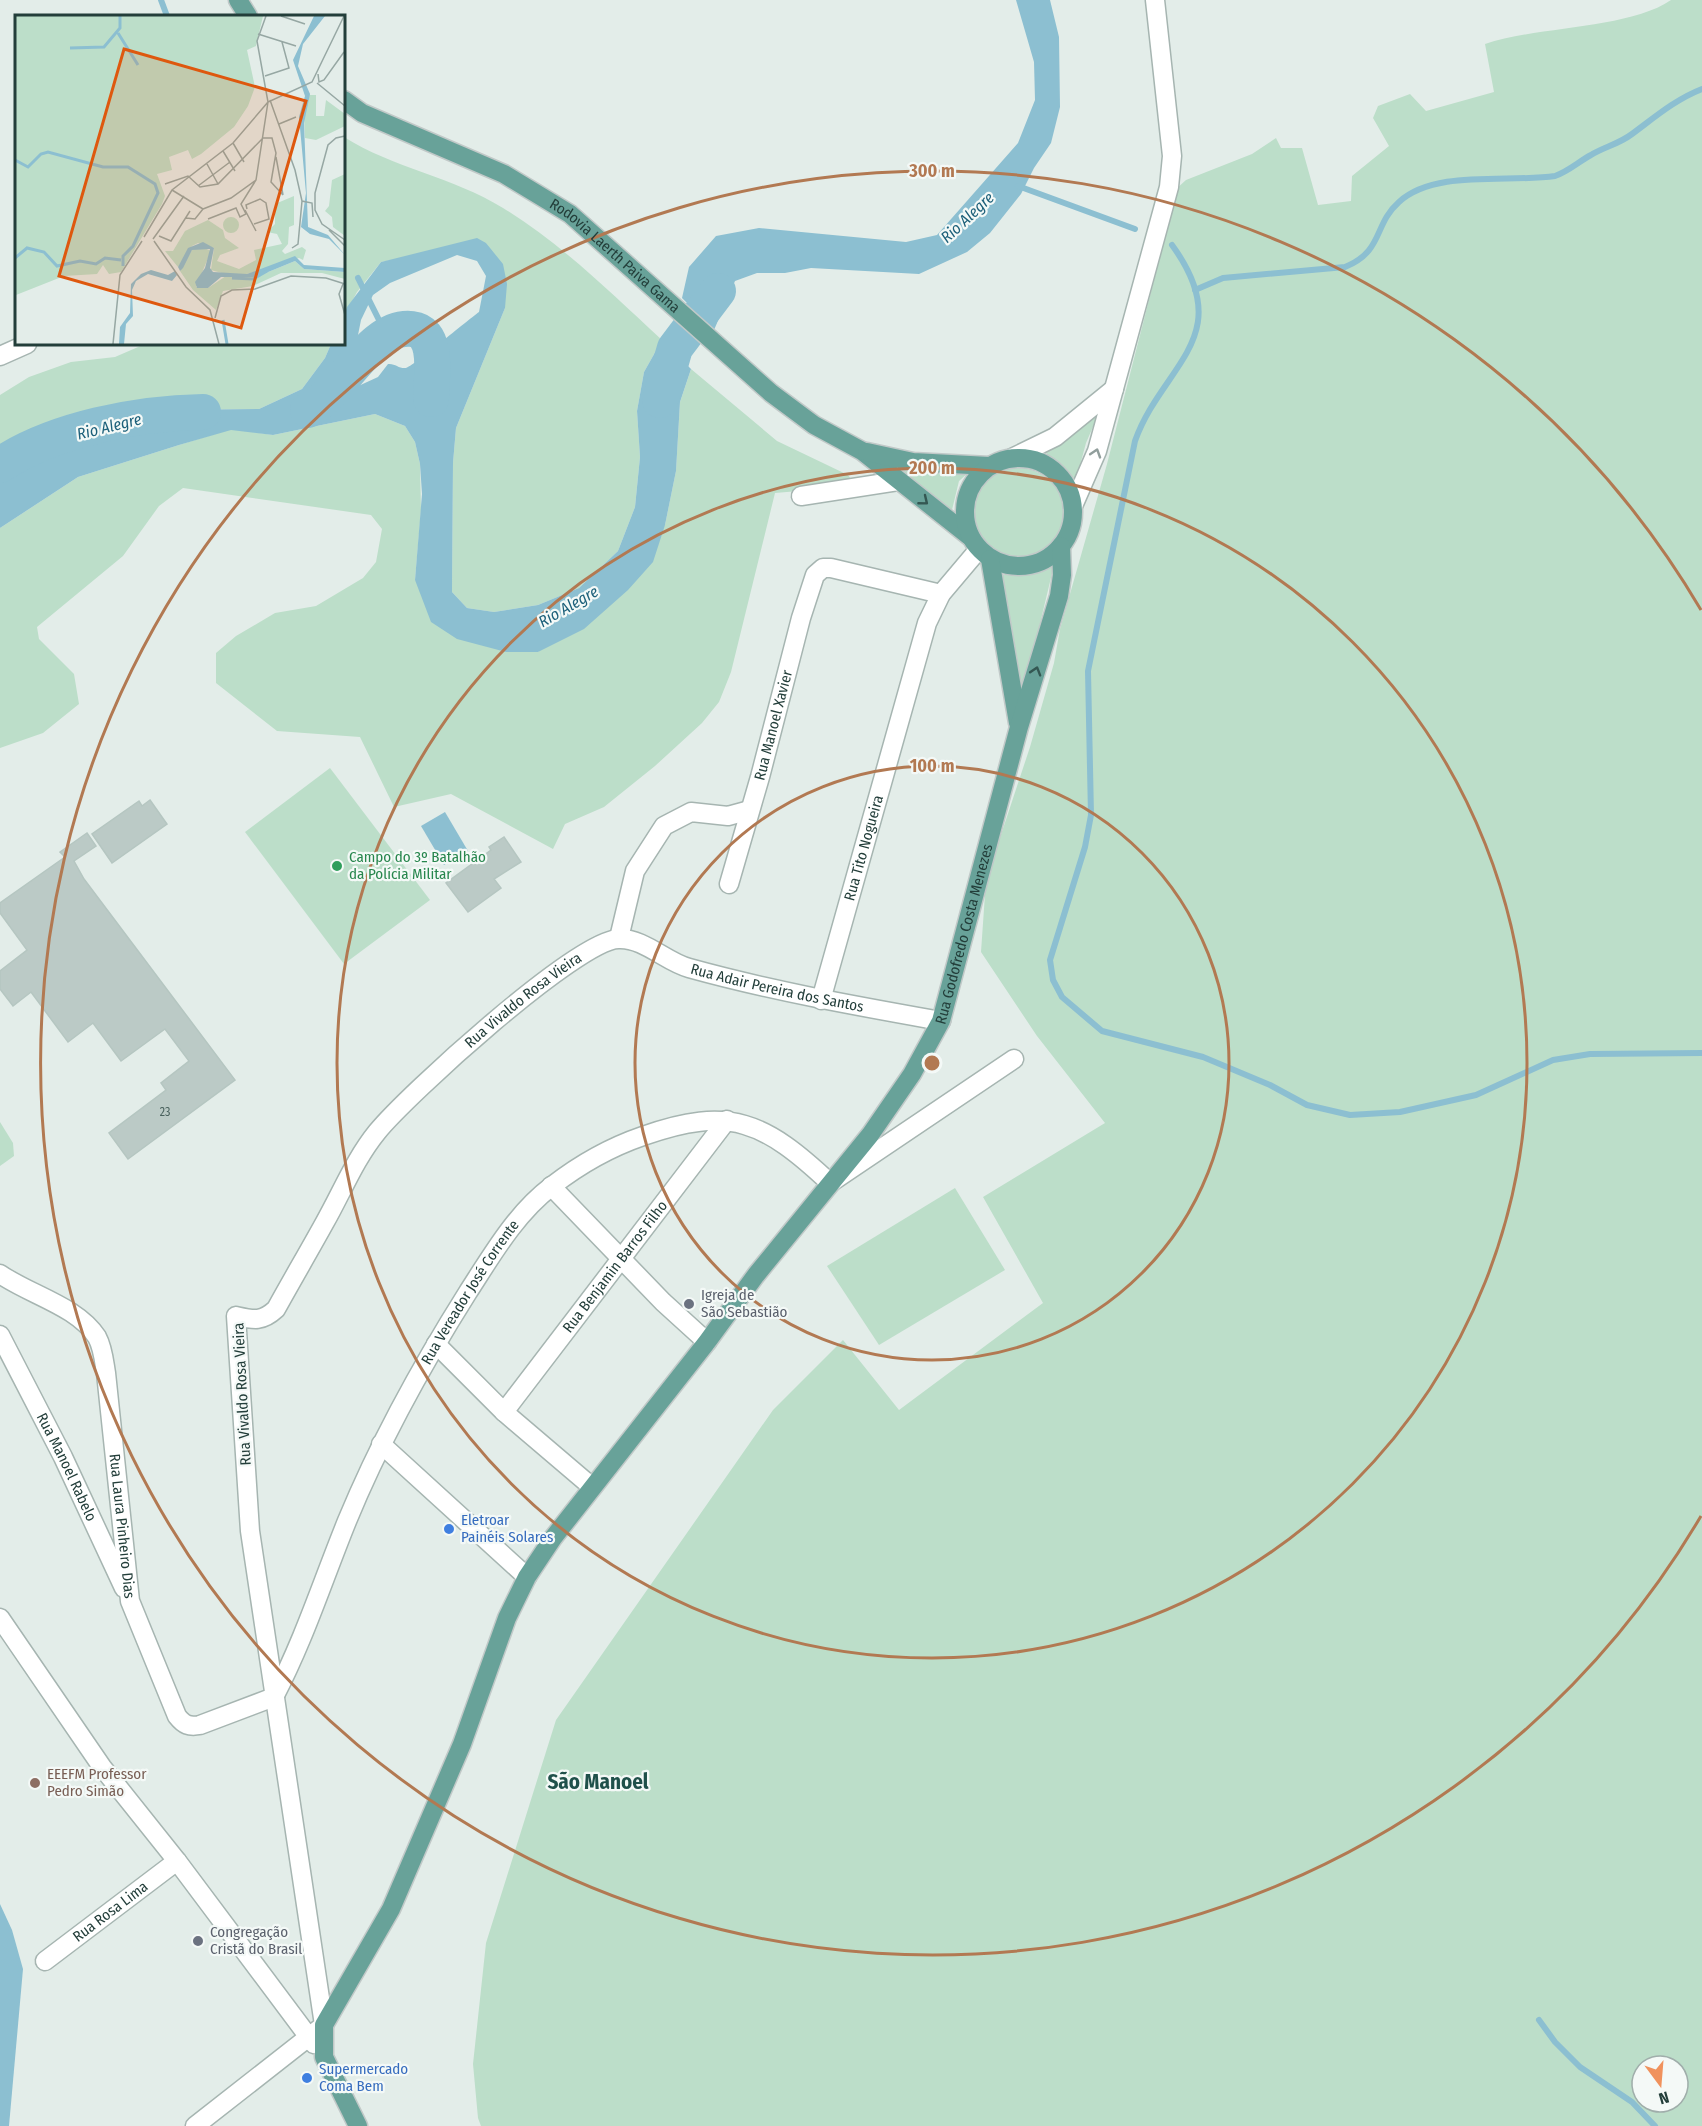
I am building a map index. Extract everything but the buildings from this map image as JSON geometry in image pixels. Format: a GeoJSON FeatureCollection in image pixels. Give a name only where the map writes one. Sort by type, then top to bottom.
{"type":"FeatureCollection","features":[{"type":"Feature","properties":{"kind":"main road"},"geometry":{"type":"LineString","coordinates":[[238,0],[247,15]]}},
{"type":"Feature","properties":{"kind":"main road","name":"Rodovia Laerth Paiva Gama"},"geometry":{"type":"LineString","coordinates":[[345,101],[362,112],[504,174],[570,214],[730,359],[814,425],[862,451],[979,548]]}},
{"type":"Feature","properties":{"kind":"main road","name":"Rodovia Laerth Paiva Gama"},"geometry":{"type":"LineString","coordinates":[[862,451],[913,462],[989,466]]}},
{"type":"Feature","properties":{"kind":"main road"},"geometry":{"type":"LineString","coordinates":[[979,548],[1015,567],[1032,565],[1048,558],[1061,546],[1068,534],[1073,506],[1068,490],[1059,476],[1046,465],[1029,459],[1012,458],[989,466],[969,490],[965,503],[979,548],[1019,727]]}},
{"type":"Feature","properties":{"kind":"main road","name":"Rua Godofredo Costa Menezes"},"geometry":{"type":"LineString","coordinates":[[324,2025],[391,1909],[462,1744],[507,1617],[527,1578],[592,1487],[707,1342],[756,1275],[870,1135],[912,1074],[941,1021],[1019,727],[1059,596],[1062,575],[1061,546]]}},
{"type":"Feature","properties":{"kind":"main road"},"geometry":{"type":"LineString","coordinates":[[324,2025],[324,2057],[358,2126]]}},
{"type":"Feature","properties":{"kind":"street"},"geometry":{"type":"LineString","coordinates":[[1073,506],[1097,451],[1169,187],[1172,156],[1155,0]]}},
{"type":"Feature","properties":{"kind":"street"},"geometry":{"type":"LineString","coordinates":[[0,356],[25,345]]}},
{"type":"Feature","properties":{"kind":"street"},"geometry":{"type":"LineString","coordinates":[[1012,458],[1055,437],[1114,389]]}},
{"type":"Feature","properties":{"kind":"street"},"geometry":{"type":"LineString","coordinates":[[801,496],[898,481]]}},
{"type":"Feature","properties":{"kind":"street","name":"Rua Tito Nogueira"},"geometry":{"type":"LineString","coordinates":[[821,1000],[927,623],[941,594],[979,548]]}},
{"type":"Feature","properties":{"kind":"street","name":"Rua Manoel Xavier"},"geometry":{"type":"LineString","coordinates":[[729,884],[801,618],[815,575],[822,568],[838,569],[941,594]]}},
{"type":"Feature","properties":{"kind":"street"},"geometry":{"type":"LineString","coordinates":[[619,938],[635,871],[664,826],[691,812],[728,816],[750,810]]}},
{"type":"Feature","properties":{"kind":"street","name":"Rua Adair Pereira dos Santos"},"geometry":{"type":"LineString","coordinates":[[619,938],[639,944],[686,967],[821,1000],[941,1021]]}},
{"type":"Feature","properties":{"kind":"street","name":"Rua Vivaldo Rosa Vieira"},"geometry":{"type":"LineString","coordinates":[[324,2025],[250,1531],[236,1316],[257,1321],[266,1318],[276,1309],[354,1167],[376,1133],[403,1104],[540,984],[584,953],[604,942],[619,938]]}},
{"type":"Feature","properties":{"kind":"street"},"geometry":{"type":"LineString","coordinates":[[830,1184],[1014,1059]]}},
{"type":"Feature","properties":{"kind":"street","name":"Rua Vereador José Corrente"},"geometry":{"type":"LineString","coordinates":[[274,1697],[294,1659],[347,1520],[381,1444],[436,1344],[495,1251],[523,1214],[551,1186],[621,1143],[699,1120],[726,1120],[766,1133],[799,1154],[830,1184]]}},
{"type":"Feature","properties":{"kind":"street","name":"Rua Benjamin Barros Filho"},"geometry":{"type":"LineString","coordinates":[[504,1412],[726,1120]]}},
{"type":"Feature","properties":{"kind":"street"},"geometry":{"type":"LineString","coordinates":[[551,1186],[620,1258],[707,1342]]}},
{"type":"Feature","properties":{"kind":"street","name":"Rua Laura Pinheiro Dias"},"geometry":{"type":"LineString","coordinates":[[0,1274],[88,1325],[103,1350],[130,1601],[177,1716],[183,1723],[191,1726],[200,1725],[274,1697]]}},
{"type":"Feature","properties":{"kind":"street","name":"Rua Manoel Rabelo"},"geometry":{"type":"LineString","coordinates":[[0,1335],[63,1457],[130,1601]]}},
{"type":"Feature","properties":{"kind":"street"},"geometry":{"type":"LineString","coordinates":[[436,1344],[504,1412],[592,1487]]}},
{"type":"Feature","properties":{"kind":"street"},"geometry":{"type":"LineString","coordinates":[[381,1444],[527,1578]]}},
{"type":"Feature","properties":{"kind":"street"},"geometry":{"type":"LineString","coordinates":[[0,1618],[102,1767],[177,1861],[324,2057]]}},
{"type":"Feature","properties":{"kind":"street","name":"Rua Rosa Lima"},"geometry":{"type":"LineString","coordinates":[[45,1961],[177,1861]]}},
{"type":"Feature","properties":{"kind":"street"},"geometry":{"type":"LineString","coordinates":[[195,2126],[307,2036],[324,2025]]}},
{"type":"Feature","properties":{"kind":"green space"},"geometry":{"type":"Polygon","coordinates":[[[1671,0],[1702,0],[1702,2126],[481,2126],[478,2118],[473,2064],[486,1943],[556,1720],[773,1410],[843,1340],[899,1410],[1043,1303],[983,1197],[1105,1123],[1037,1036],[981,952],[986,880],[1030,747],[1054,663],[1060,629],[1107,464],[1172,210],[1175,190],[1186,180],[1252,154],[1276,138],[1281,148],[1302,148],[1318,205],[1351,201],[1352,176],[1389,146],[1373,118],[1378,106],[1410,94],[1426,111],[1494,92],[1485,44],[1506,38],[1632,17],[1671,0]]]}},
{"type":"Feature","properties":{"kind":"green space"},"geometry":{"type":"Polygon","coordinates":[[[345,138],[382,157],[484,197],[525,222],[566,253],[662,340],[644,372],[637,411],[640,457],[635,507],[618,551],[579,588],[538,605],[494,612],[467,608],[452,592],[453,463],[456,428],[505,308],[486,243],[381,262],[357,292],[345,314],[345,138]]]}},
{"type":"Feature","properties":{"kind":"green space"},"geometry":{"type":"Polygon","coordinates":[[[143,345],[331,345],[325,358],[302,389],[259,409],[166,410],[0,475],[0,395],[29,377],[71,362],[115,357],[143,345]]]}},
{"type":"Feature","properties":{"kind":"green space"},"geometry":{"type":"Polygon","coordinates":[[[691,369],[777,441],[848,475],[853,482],[846,487],[775,493],[731,672],[719,702],[702,723],[655,766],[604,807],[565,824],[553,849],[451,794],[394,807],[360,737],[277,731],[216,683],[216,653],[236,636],[275,613],[316,606],[363,578],[376,562],[382,529],[371,515],[183,488],[159,506],[123,556],[37,627],[39,639],[74,674],[79,704],[43,733],[0,748],[0,528],[78,477],[231,429],[273,435],[375,414],[405,426],[415,442],[420,464],[421,510],[415,580],[506,652],[538,652],[665,525],[676,471],[680,402],[691,369]]]}},
{"type":"Feature","properties":{"kind":"green space"},"geometry":{"type":"Polygon","coordinates":[[[1101,408],[1086,443],[1076,480],[1046,453],[1076,433],[1101,408]]]}},
{"type":"Feature","properties":{"kind":"green space"},"geometry":{"type":"Polygon","coordinates":[[[888,463],[942,473],[969,472],[959,481],[951,514],[906,473],[888,463]]]}},
{"type":"Feature","properties":{"kind":"green space"},"geometry":{"type":"Polygon","coordinates":[[[1018,468],[1036,472],[1050,482],[1060,496],[1064,514],[1060,532],[1050,546],[1036,556],[1018,560],[1000,556],[986,546],[976,532],[972,514],[976,496],[986,482],[1000,472],[1018,468]]]}},
{"type":"Feature","properties":{"kind":"green space"},"geometry":{"type":"Polygon","coordinates":[[[1055,561],[1020,707],[1012,630],[997,575],[1023,575],[1055,561]]]}},
{"type":"Feature","properties":{"kind":"green space","name":"Campo do 3º Batalhão da Polícia Militar"},"geometry":{"type":"Polygon","coordinates":[[[330,768],[430,900],[344,964],[245,832],[330,768]]]}},
{"type":"Feature","properties":{"kind":"green space"},"geometry":{"type":"Polygon","coordinates":[[[0,1122],[13,1143],[14,1156],[0,1166],[0,1122]]]}},
{"type":"Feature","properties":{"kind":"green space"},"geometry":{"type":"Polygon","coordinates":[[[955,1188],[1005,1270],[879,1345],[827,1266],[955,1188]]]}},
{"type":"Feature","properties":{"kind":"water"},"geometry":{"type":"Polygon","coordinates":[[[1016,0],[1050,0],[1059,37],[1060,107],[1051,143],[1034,168],[1021,194],[990,233],[967,252],[919,274],[811,268],[785,273],[757,273],[735,281],[714,330],[682,298],[689,267],[716,236],[759,228],[906,242],[937,235],[1018,143],[1035,100],[1034,62],[1016,0]]]}},
{"type":"Feature","properties":{"kind":"water"},"geometry":{"type":"Polygon","coordinates":[[[477,238],[486,243],[503,264],[507,284],[505,308],[456,428],[453,463],[452,592],[467,608],[494,612],[538,605],[579,588],[618,551],[635,507],[640,457],[637,411],[644,372],[662,340],[691,369],[680,402],[676,471],[665,525],[653,562],[628,590],[584,629],[538,652],[506,652],[457,639],[431,622],[415,580],[422,494],[420,464],[415,442],[405,426],[375,414],[273,435],[231,430],[179,445],[78,477],[0,528],[0,475],[166,410],[259,409],[302,389],[325,358],[331,345],[345,345],[347,307],[381,262],[477,238]],[[457,255],[390,283],[373,295],[361,320],[355,350],[343,381],[354,388],[378,377],[388,364],[401,368],[410,366],[479,312],[486,276],[477,261],[457,255]]]}},
{"type":"Feature","properties":{"kind":"water"},"geometry":{"type":"Polygon","coordinates":[[[445,812],[468,851],[444,865],[421,826],[445,812]]]}},
{"type":"Feature","properties":{"kind":"water"},"geometry":{"type":"Polygon","coordinates":[[[0,1904],[12,1930],[23,1969],[9,2126],[0,2126],[0,1904]]]}},
{"type":"Feature","properties":{"kind":"waterway"},"geometry":{"type":"LineString","coordinates":[[161,0],[167,15]]}},
{"type":"Feature","properties":{"kind":"waterway"},"geometry":{"type":"LineString","coordinates":[[1195,290],[1223,278],[1345,267],[1366,253],[1391,211],[1399,202],[1414,192],[1452,181],[1555,176],[1596,152],[1617,143],[1674,103],[1702,89]]}},
{"type":"Feature","properties":{"kind":"waterway"},"geometry":{"type":"LineString","coordinates":[[1018,186],[1135,229]]}},
{"type":"Feature","properties":{"kind":"waterway"},"geometry":{"type":"LineString","coordinates":[[1172,245],[1191,277],[1198,304],[1197,327],[1189,349],[1147,415],[1135,441],[1088,671],[1091,815],[1085,847],[1050,960],[1053,980],[1062,997],[1102,1031],[1203,1057],[1270,1085],[1307,1105],[1350,1115],[1400,1112],[1476,1095],[1553,1060],[1590,1054],[1702,1053]]}},
{"type":"Feature","properties":{"kind":"waterway"},"geometry":{"type":"LineString","coordinates":[[358,278],[387,336]]}},
{"type":"Feature","properties":{"kind":"waterway","name":"Rio Alegre"},"geometry":{"type":"LineString","coordinates":[[660,400],[675,348],[718,291]]}},
{"type":"Feature","properties":{"kind":"waterway","name":"Rio Alegre"},"geometry":{"type":"LineString","coordinates":[[308,410],[321,401],[370,348],[383,337],[397,330],[412,329],[421,332],[427,338],[432,358],[431,399]]}},
{"type":"Feature","properties":{"kind":"waterway","name":"Rio Alegre"},"geometry":{"type":"LineString","coordinates":[[0,465],[45,442],[97,425],[151,416],[203,412]]}},
{"type":"Feature","properties":{"kind":"waterway"},"geometry":{"type":"LineString","coordinates":[[1539,2020],[1555,2042],[1580,2067],[1632,2102],[1655,2126]]}},
{"type":"Feature","properties":{"kind":"place","name":"Campo do 3º Batalhão da Polícia Militar"},"geometry":{"type":"Point","coordinates":[337,866]}},
{"type":"Feature","properties":{"kind":"place","name":"Igreja de São Sebastião"},"geometry":{"type":"Point","coordinates":[689,1304]}},
{"type":"Feature","properties":{"kind":"place","name":"Eletroar Painéis Solares"},"geometry":{"type":"Point","coordinates":[449,1529]}},
{"type":"Feature","properties":{"kind":"place","name":"EEEFM Professor Pedro Simão"},"geometry":{"type":"Point","coordinates":[35,1783]}},
{"type":"Feature","properties":{"kind":"place","name":"Congregação Cristã do Brasil"},"geometry":{"type":"Point","coordinates":[198,1941]}},
{"type":"Feature","properties":{"kind":"place","name":"Supermercado Coma Bem"},"geometry":{"type":"Point","coordinates":[307,2078]}},
{"type":"Feature","properties":{"kind":"district","name":"São Manoel"},"geometry":{"type":"Point","coordinates":[598,1782]}}]}
